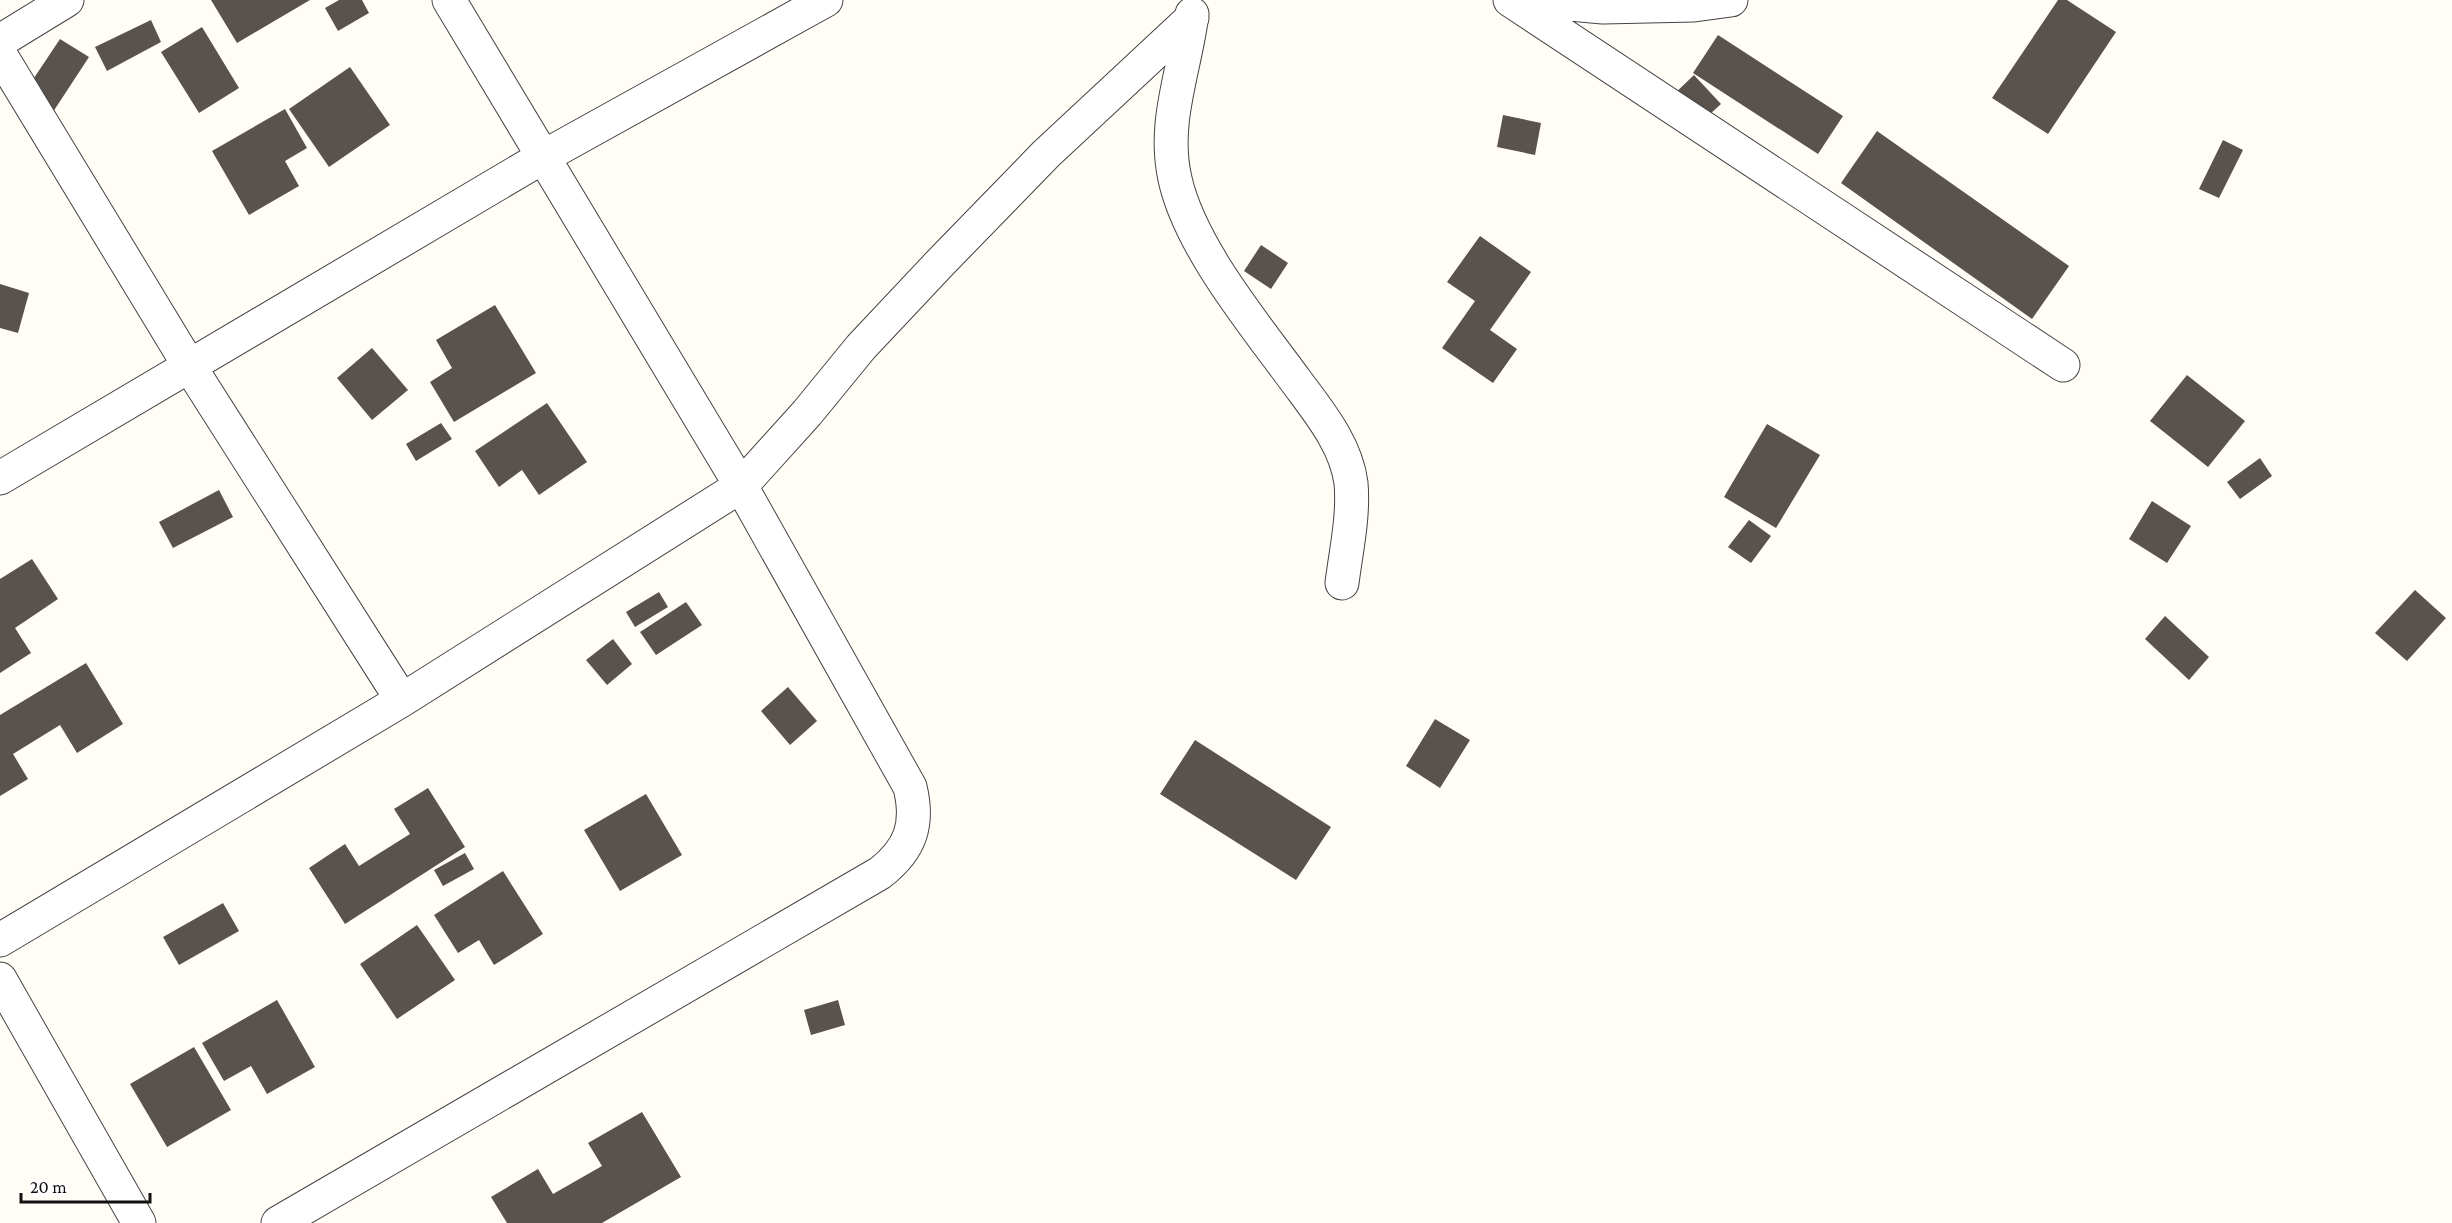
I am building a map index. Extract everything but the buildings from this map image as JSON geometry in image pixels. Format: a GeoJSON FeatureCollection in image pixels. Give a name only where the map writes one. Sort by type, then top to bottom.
{"type":"FeatureCollection","features":[{"type":"Feature","properties":{"kind":"street"},"geometry":{"type":"LineString","coordinates":[[0,41],[67,0]]}},
{"type":"Feature","properties":{"kind":"street"},"geometry":{"type":"LineString","coordinates":[[278,1223],[880,873],[891,864],[907,843],[915,810],[910,787],[741,486],[449,0]]}},
{"type":"Feature","properties":{"kind":"street"},"geometry":{"type":"LineString","coordinates":[[0,478],[543,157],[826,0]]}},
{"type":"Feature","properties":{"kind":"street"},"geometry":{"type":"LineString","coordinates":[[1510,0],[2063,365]]}},
{"type":"Feature","properties":{"kind":"street"},"geometry":{"type":"LineString","coordinates":[[1525,0],[1603,8],[1694,5],[1731,0]]}},
{"type":"Feature","properties":{"kind":"street"},"geometry":{"type":"LineString","coordinates":[[0,939],[402,700],[741,486],[807,413],[861,347],[941,262],[1046,154],[1193,9]]}},
{"type":"Feature","properties":{"kind":"street"},"geometry":{"type":"LineString","coordinates":[[1193,9],[1175,95],[1170,138],[1175,180],[1186,213],[1214,266],[1323,418],[1342,451],[1351,482],[1351,507],[1342,583]]}},
{"type":"Feature","properties":{"kind":"street"},"geometry":{"type":"LineString","coordinates":[[0,54],[190,367],[402,700]]}},
{"type":"Feature","properties":{"kind":"street"},"geometry":{"type":"LineString","coordinates":[[0,979],[139,1223]]}}]}
